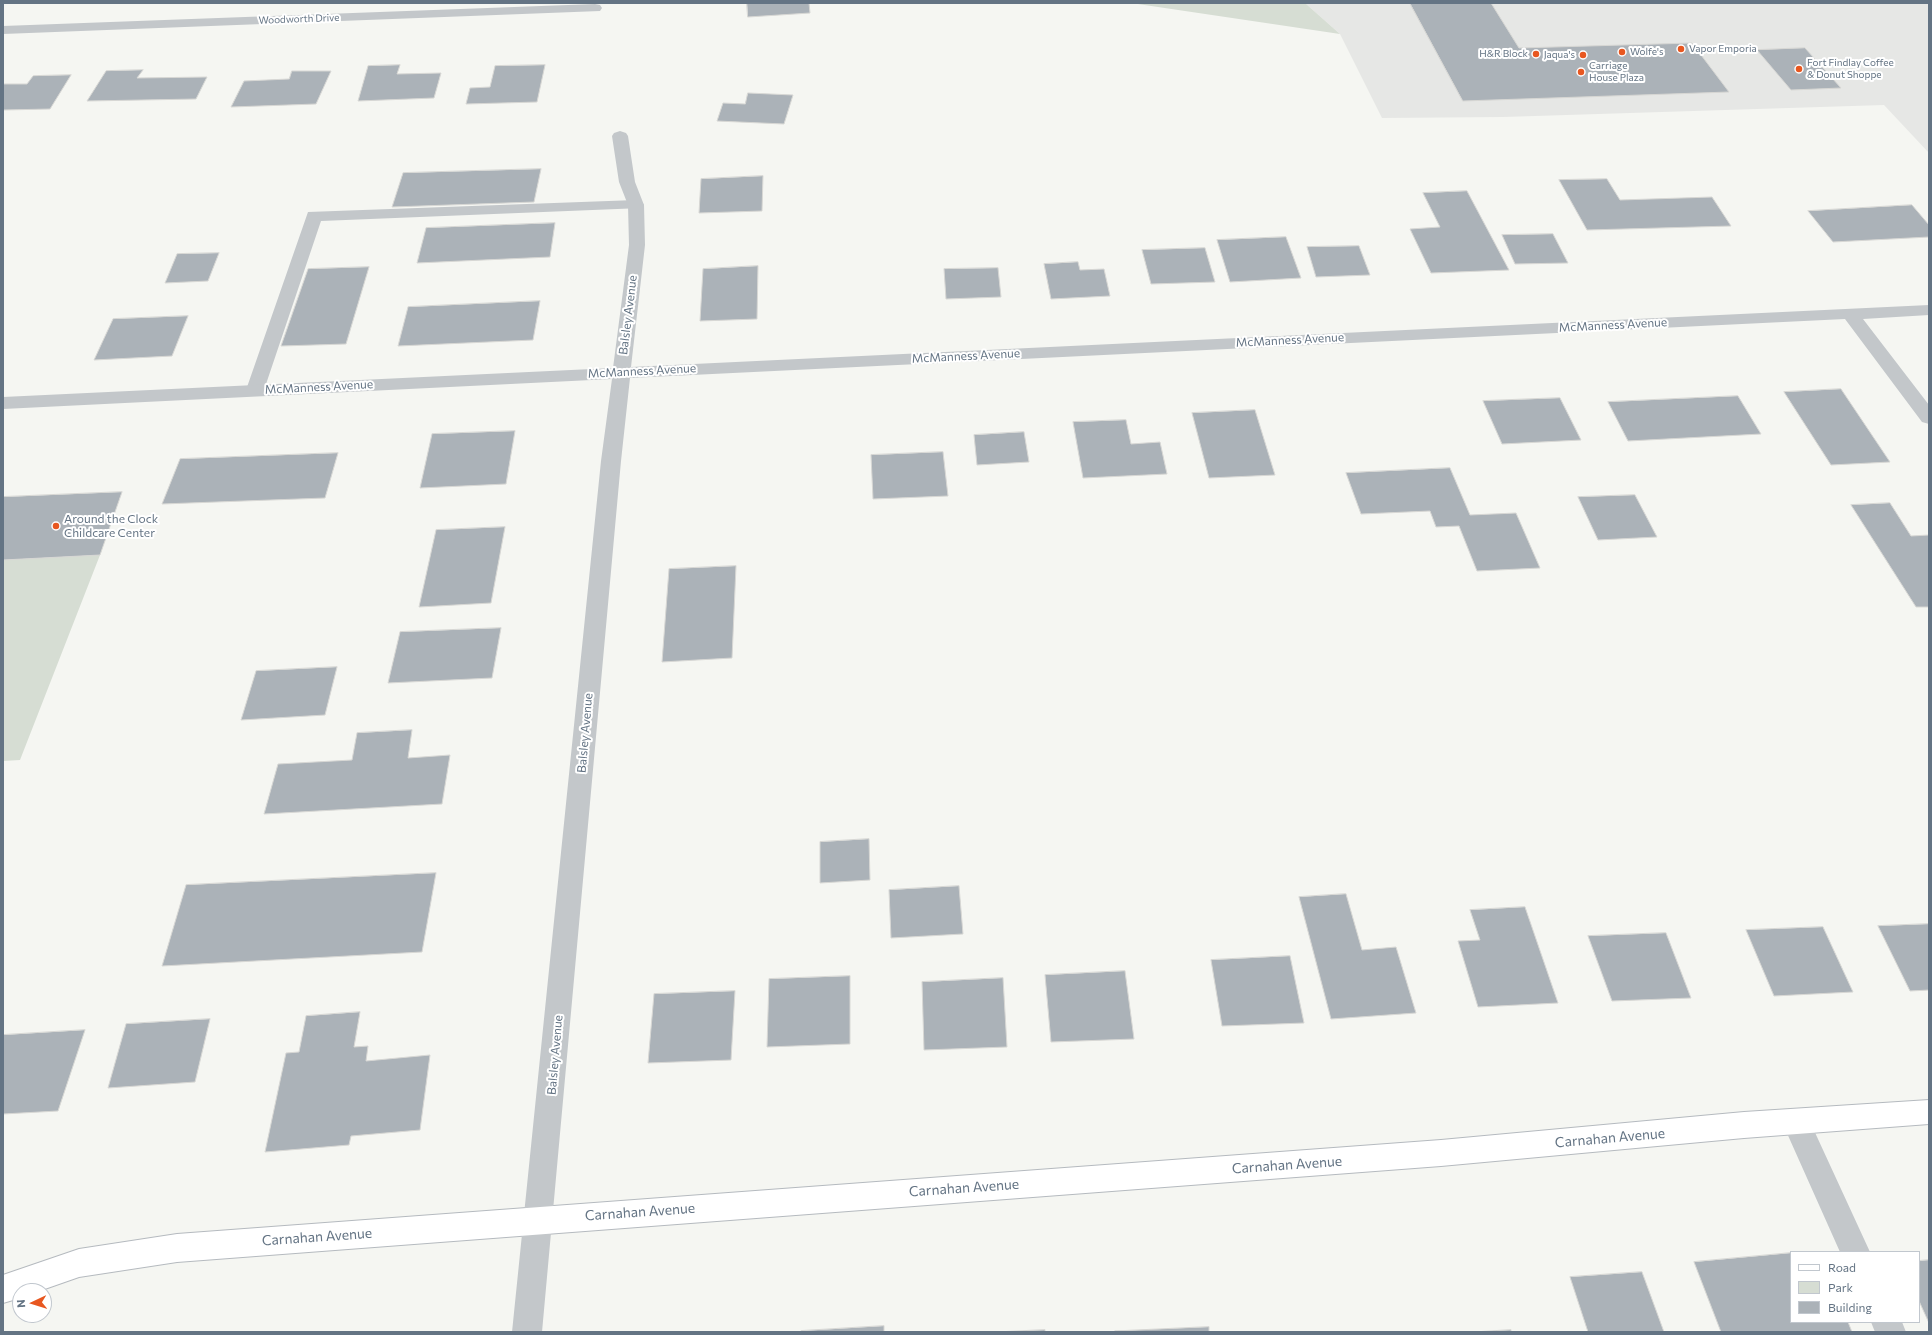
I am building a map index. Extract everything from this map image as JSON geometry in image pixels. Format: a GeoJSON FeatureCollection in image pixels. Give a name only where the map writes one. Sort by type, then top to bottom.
{"type":"FeatureCollection","features":[{"type":"Feature","properties":{"kind":"street","name":"Woodworth Drive"},"geometry":{"type":"LineString","coordinates":[[3,30],[385,9],[595,8]]}},
{"type":"Feature","properties":{"kind":"street","name":"Balsley Avenue"},"geometry":{"type":"LineString","coordinates":[[527,1332],[611,461],[637,245],[636,205],[627,182],[620,136]]}},
{"type":"Feature","properties":{"kind":"street"},"geometry":{"type":"LineString","coordinates":[[255,390],[314,216],[636,205]]}},
{"type":"Feature","properties":{"kind":"street","name":"McManness Avenue"},"geometry":{"type":"LineString","coordinates":[[3,403],[1929,310]]}},
{"type":"Feature","properties":{"kind":"street"},"geometry":{"type":"LineString","coordinates":[[1850,314],[1929,418]]}},
{"type":"Feature","properties":{"kind":"street","name":"Carnahan Avenue"},"geometry":{"type":"LineString","coordinates":[[3,1289],[79,1263],[177,1248],[1441,1153],[1929,1112]]}},
{"type":"Feature","properties":{"kind":"street"},"geometry":{"type":"LineString","coordinates":[[1796,1122],[1855,1251]]}},
{"type":"Feature","properties":{"kind":"street"},"geometry":{"type":"LineString","coordinates":[[1886,1323],[1891,1332]]}},
{"type":"Feature","properties":{"kind":"shaded area"},"geometry":{"type":"Polygon","coordinates":[[[1305,3],[1929,3],[1929,153],[1884,105],[1503,117],[1382,118],[1340,34],[1305,3]]]}},
{"type":"Feature","properties":{"kind":"green space"},"geometry":{"type":"Polygon","coordinates":[[[1131,3],[1305,3],[1340,34],[1131,3]]]}},
{"type":"Feature","properties":{"kind":"green space"},"geometry":{"type":"Polygon","coordinates":[[[100,555],[20,760],[3,761],[3,560],[100,555]]]}},
{"type":"Feature","properties":{"kind":"building"},"geometry":{"type":"Polygon","coordinates":[[[747,3],[809,3],[810,13],[748,17],[747,3]]]}},
{"type":"Feature","properties":{"kind":"building","name":"Carriage House Plaza"},"geometry":{"type":"Polygon","coordinates":[[[1410,3],[1491,3],[1519,48],[1692,43],[1729,92],[1463,101],[1410,3]]]}},
{"type":"Feature","properties":{"kind":"building","name":"Fort Findlay Coffee & Donut Shoppe"},"geometry":{"type":"Polygon","coordinates":[[[1805,48],[1841,88],[1791,90],[1757,50],[1805,48]]]}},
{"type":"Feature","properties":{"kind":"building"},"geometry":{"type":"Polygon","coordinates":[[[400,65],[397,74],[441,73],[434,98],[358,101],[368,66],[400,65]]]}},
{"type":"Feature","properties":{"kind":"building"},"geometry":{"type":"Polygon","coordinates":[[[545,65],[537,102],[466,104],[470,88],[490,87],[495,66],[545,65]]]}},
{"type":"Feature","properties":{"kind":"building"},"geometry":{"type":"Polygon","coordinates":[[[143,70],[137,78],[207,77],[196,99],[87,101],[106,71],[143,70]]]}},
{"type":"Feature","properties":{"kind":"building"},"geometry":{"type":"Polygon","coordinates":[[[292,71],[331,71],[316,104],[231,107],[244,81],[289,79],[292,71]]]}},
{"type":"Feature","properties":{"kind":"building"},"geometry":{"type":"Polygon","coordinates":[[[71,75],[50,109],[3,110],[3,84],[27,84],[33,76],[71,75]]]}},
{"type":"Feature","properties":{"kind":"building"},"geometry":{"type":"Polygon","coordinates":[[[748,93],[793,95],[784,124],[717,121],[723,103],[745,104],[748,93]]]}},
{"type":"Feature","properties":{"kind":"building"},"geometry":{"type":"Polygon","coordinates":[[[541,169],[534,202],[392,207],[403,173],[541,169]]]}},
{"type":"Feature","properties":{"kind":"building"},"geometry":{"type":"Polygon","coordinates":[[[763,176],[762,211],[699,213],[701,179],[763,176]]]}},
{"type":"Feature","properties":{"kind":"building"},"geometry":{"type":"Polygon","coordinates":[[[1607,179],[1620,200],[1712,197],[1731,226],[1587,230],[1559,180],[1607,179]]]}},
{"type":"Feature","properties":{"kind":"building"},"geometry":{"type":"Polygon","coordinates":[[[1467,191],[1509,270],[1431,273],[1410,229],[1440,227],[1423,193],[1467,191]]]}},
{"type":"Feature","properties":{"kind":"building"},"geometry":{"type":"Polygon","coordinates":[[[1912,205],[1929,225],[1929,237],[1833,242],[1808,211],[1912,205]]]}},
{"type":"Feature","properties":{"kind":"building"},"geometry":{"type":"Polygon","coordinates":[[[555,223],[550,257],[417,263],[426,228],[555,223]]]}},
{"type":"Feature","properties":{"kind":"building"},"geometry":{"type":"Polygon","coordinates":[[[1553,234],[1568,263],[1515,264],[1502,235],[1553,234]]]}},
{"type":"Feature","properties":{"kind":"building"},"geometry":{"type":"Polygon","coordinates":[[[1286,237],[1301,278],[1230,282],[1217,240],[1286,237]]]}},
{"type":"Feature","properties":{"kind":"building"},"geometry":{"type":"Polygon","coordinates":[[[1359,246],[1370,275],[1316,277],[1307,247],[1359,246]]]}},
{"type":"Feature","properties":{"kind":"building"},"geometry":{"type":"Polygon","coordinates":[[[1205,248],[1215,282],[1151,284],[1142,250],[1205,248]]]}},
{"type":"Feature","properties":{"kind":"building"},"geometry":{"type":"Polygon","coordinates":[[[219,253],[208,281],[165,283],[177,254],[219,253]]]}},
{"type":"Feature","properties":{"kind":"building"},"geometry":{"type":"Polygon","coordinates":[[[1078,262],[1080,270],[1104,269],[1110,296],[1051,299],[1044,264],[1078,262]]]}},
{"type":"Feature","properties":{"kind":"building"},"geometry":{"type":"Polygon","coordinates":[[[758,266],[757,319],[700,321],[703,269],[758,266]]]}},
{"type":"Feature","properties":{"kind":"building"},"geometry":{"type":"Polygon","coordinates":[[[369,267],[346,344],[281,346],[308,269],[369,267]]]}},
{"type":"Feature","properties":{"kind":"building"},"geometry":{"type":"Polygon","coordinates":[[[998,268],[1001,297],[946,299],[944,269],[998,268]]]}},
{"type":"Feature","properties":{"kind":"building"},"geometry":{"type":"Polygon","coordinates":[[[540,301],[533,340],[398,346],[408,307],[540,301]]]}},
{"type":"Feature","properties":{"kind":"building"},"geometry":{"type":"Polygon","coordinates":[[[188,316],[172,356],[94,360],[113,319],[188,316]]]}},
{"type":"Feature","properties":{"kind":"building"},"geometry":{"type":"Polygon","coordinates":[[[1841,389],[1890,462],[1831,465],[1784,392],[1841,389]]]}},
{"type":"Feature","properties":{"kind":"building"},"geometry":{"type":"Polygon","coordinates":[[[1738,396],[1761,434],[1628,441],[1608,402],[1738,396]]]}},
{"type":"Feature","properties":{"kind":"building"},"geometry":{"type":"Polygon","coordinates":[[[1560,398],[1581,440],[1502,444],[1483,401],[1560,398]]]}},
{"type":"Feature","properties":{"kind":"building"},"geometry":{"type":"Polygon","coordinates":[[[1255,410],[1275,475],[1209,478],[1192,413],[1255,410]]]}},
{"type":"Feature","properties":{"kind":"building"},"geometry":{"type":"Polygon","coordinates":[[[1126,420],[1131,444],[1160,442],[1167,474],[1083,478],[1073,422],[1126,420]]]}},
{"type":"Feature","properties":{"kind":"building"},"geometry":{"type":"Polygon","coordinates":[[[515,431],[506,484],[420,488],[432,434],[515,431]]]}},
{"type":"Feature","properties":{"kind":"building"},"geometry":{"type":"Polygon","coordinates":[[[1024,432],[1029,462],[977,465],[974,435],[1024,432]]]}},
{"type":"Feature","properties":{"kind":"building"},"geometry":{"type":"Polygon","coordinates":[[[943,452],[948,496],[873,499],[871,455],[943,452]]]}},
{"type":"Feature","properties":{"kind":"building"},"geometry":{"type":"Polygon","coordinates":[[[338,453],[325,498],[162,504],[180,459],[338,453]]]}},
{"type":"Feature","properties":{"kind":"building"},"geometry":{"type":"Polygon","coordinates":[[[1450,468],[1470,515],[1516,513],[1540,568],[1477,571],[1459,526],[1436,527],[1430,511],[1361,514],[1346,473],[1450,468]]]}},
{"type":"Feature","properties":{"kind":"building","name":"Around the Clock Childcare Center"},"geometry":{"type":"Polygon","coordinates":[[[122,492],[100,555],[3,560],[3,497],[122,492]]]}},
{"type":"Feature","properties":{"kind":"building"},"geometry":{"type":"Polygon","coordinates":[[[1635,495],[1657,537],[1598,540],[1578,497],[1635,495]]]}},
{"type":"Feature","properties":{"kind":"building"},"geometry":{"type":"Polygon","coordinates":[[[1890,503],[1911,536],[1929,535],[1929,607],[1916,607],[1851,505],[1890,503]]]}},
{"type":"Feature","properties":{"kind":"building"},"geometry":{"type":"Polygon","coordinates":[[[505,527],[491,603],[419,607],[436,530],[505,527]]]}},
{"type":"Feature","properties":{"kind":"building"},"geometry":{"type":"Polygon","coordinates":[[[736,566],[732,658],[662,662],[669,569],[736,566]]]}},
{"type":"Feature","properties":{"kind":"building"},"geometry":{"type":"Polygon","coordinates":[[[501,628],[492,678],[388,683],[400,632],[501,628]]]}},
{"type":"Feature","properties":{"kind":"building"},"geometry":{"type":"Polygon","coordinates":[[[337,667],[325,715],[241,720],[256,671],[337,667]]]}},
{"type":"Feature","properties":{"kind":"building"},"geometry":{"type":"Polygon","coordinates":[[[412,730],[408,758],[450,755],[442,804],[264,814],[278,764],[352,760],[357,733],[412,730]]]}},
{"type":"Feature","properties":{"kind":"building"},"geometry":{"type":"Polygon","coordinates":[[[869,839],[870,880],[820,883],[820,842],[869,839]]]}},
{"type":"Feature","properties":{"kind":"building"},"geometry":{"type":"Polygon","coordinates":[[[436,873],[422,952],[162,966],[186,885],[436,873]]]}},
{"type":"Feature","properties":{"kind":"building"},"geometry":{"type":"Polygon","coordinates":[[[959,886],[963,934],[891,938],[889,890],[959,886]]]}},
{"type":"Feature","properties":{"kind":"building"},"geometry":{"type":"Polygon","coordinates":[[[1346,894],[1362,950],[1396,947],[1416,1013],[1331,1019],[1299,897],[1346,894]]]}},
{"type":"Feature","properties":{"kind":"building"},"geometry":{"type":"Polygon","coordinates":[[[1525,907],[1558,1003],[1478,1007],[1458,941],[1480,940],[1470,910],[1525,907]]]}},
{"type":"Feature","properties":{"kind":"building"},"geometry":{"type":"Polygon","coordinates":[[[1929,924],[1929,990],[1910,991],[1878,926],[1929,924]]]}},
{"type":"Feature","properties":{"kind":"building"},"geometry":{"type":"Polygon","coordinates":[[[1823,927],[1853,992],[1774,996],[1746,930],[1823,927]]]}},
{"type":"Feature","properties":{"kind":"building"},"geometry":{"type":"Polygon","coordinates":[[[1666,933],[1691,998],[1612,1001],[1588,936],[1666,933]]]}},
{"type":"Feature","properties":{"kind":"building"},"geometry":{"type":"Polygon","coordinates":[[[1290,956],[1304,1023],[1222,1026],[1211,960],[1290,956]]]}},
{"type":"Feature","properties":{"kind":"building"},"geometry":{"type":"Polygon","coordinates":[[[1125,971],[1134,1039],[1051,1042],[1045,975],[1125,971]]]}},
{"type":"Feature","properties":{"kind":"building"},"geometry":{"type":"Polygon","coordinates":[[[850,976],[850,1044],[767,1047],[769,979],[850,976]]]}},
{"type":"Feature","properties":{"kind":"building"},"geometry":{"type":"Polygon","coordinates":[[[1003,978],[1007,1047],[924,1050],[922,982],[1003,978]]]}},
{"type":"Feature","properties":{"kind":"building"},"geometry":{"type":"Polygon","coordinates":[[[735,991],[731,1060],[648,1063],[654,994],[735,991]]]}},
{"type":"Feature","properties":{"kind":"building"},"geometry":{"type":"Polygon","coordinates":[[[360,1012],[354,1047],[368,1046],[366,1061],[430,1055],[420,1130],[351,1136],[349,1145],[265,1152],[286,1053],[299,1052],[306,1016],[360,1012]]]}},
{"type":"Feature","properties":{"kind":"building"},"geometry":{"type":"Polygon","coordinates":[[[210,1019],[195,1082],[108,1088],[126,1024],[210,1019]]]}},
{"type":"Feature","properties":{"kind":"building"},"geometry":{"type":"Polygon","coordinates":[[[85,1030],[58,1111],[3,1114],[3,1035],[85,1030]]]}},
{"type":"Feature","properties":{"kind":"building"},"geometry":{"type":"Polygon","coordinates":[[[1790,1253],[1790,1323],[1848,1323],[1852,1332],[1721,1332],[1694,1262],[1790,1253]]]}},
{"type":"Feature","properties":{"kind":"building"},"geometry":{"type":"Polygon","coordinates":[[[1929,1260],[1929,1323],[1920,1303],[1920,1261],[1929,1260]]]}},
{"type":"Feature","properties":{"kind":"building"},"geometry":{"type":"Polygon","coordinates":[[[1642,1272],[1664,1332],[1588,1332],[1570,1277],[1642,1272]]]}},
{"type":"Feature","properties":{"kind":"building"},"geometry":{"type":"Polygon","coordinates":[[[884,1326],[884,1332],[801,1332],[801,1331],[884,1326]]]}},
{"type":"Feature","properties":{"kind":"building"},"geometry":{"type":"Polygon","coordinates":[[[1209,1327],[1209,1332],[1115,1331],[1209,1327]]]}},
{"type":"Feature","properties":{"kind":"building"},"geometry":{"type":"Polygon","coordinates":[[[1045,1330],[1045,1332],[996,1332],[1045,1330]]]}},
{"type":"Feature","properties":{"kind":"building"},"geometry":{"type":"Polygon","coordinates":[[[1511,1330],[1511,1332],[1474,1332],[1511,1330]]]}},
{"type":"Feature","properties":{"kind":"place","name":"Vapor Emporia"},"geometry":{"type":"Point","coordinates":[1681,49]}},
{"type":"Feature","properties":{"kind":"place","name":"Wolfe's"},"geometry":{"type":"Point","coordinates":[1622,52]}},
{"type":"Feature","properties":{"kind":"place","name":"H&R Block"},"geometry":{"type":"Point","coordinates":[1536,54]}},
{"type":"Feature","properties":{"kind":"place","name":"Jaqua's"},"geometry":{"type":"Point","coordinates":[1583,55]}},
{"type":"Feature","properties":{"kind":"place","name":"Fort Findlay Coffee & Donut Shoppe"},"geometry":{"type":"Point","coordinates":[1799,69]}},
{"type":"Feature","properties":{"kind":"place","name":"Carriage House Plaza"},"geometry":{"type":"Point","coordinates":[1581,72]}},
{"type":"Feature","properties":{"kind":"place","name":"Around the Clock Childcare Center"},"geometry":{"type":"Point","coordinates":[56,526]}}]}
